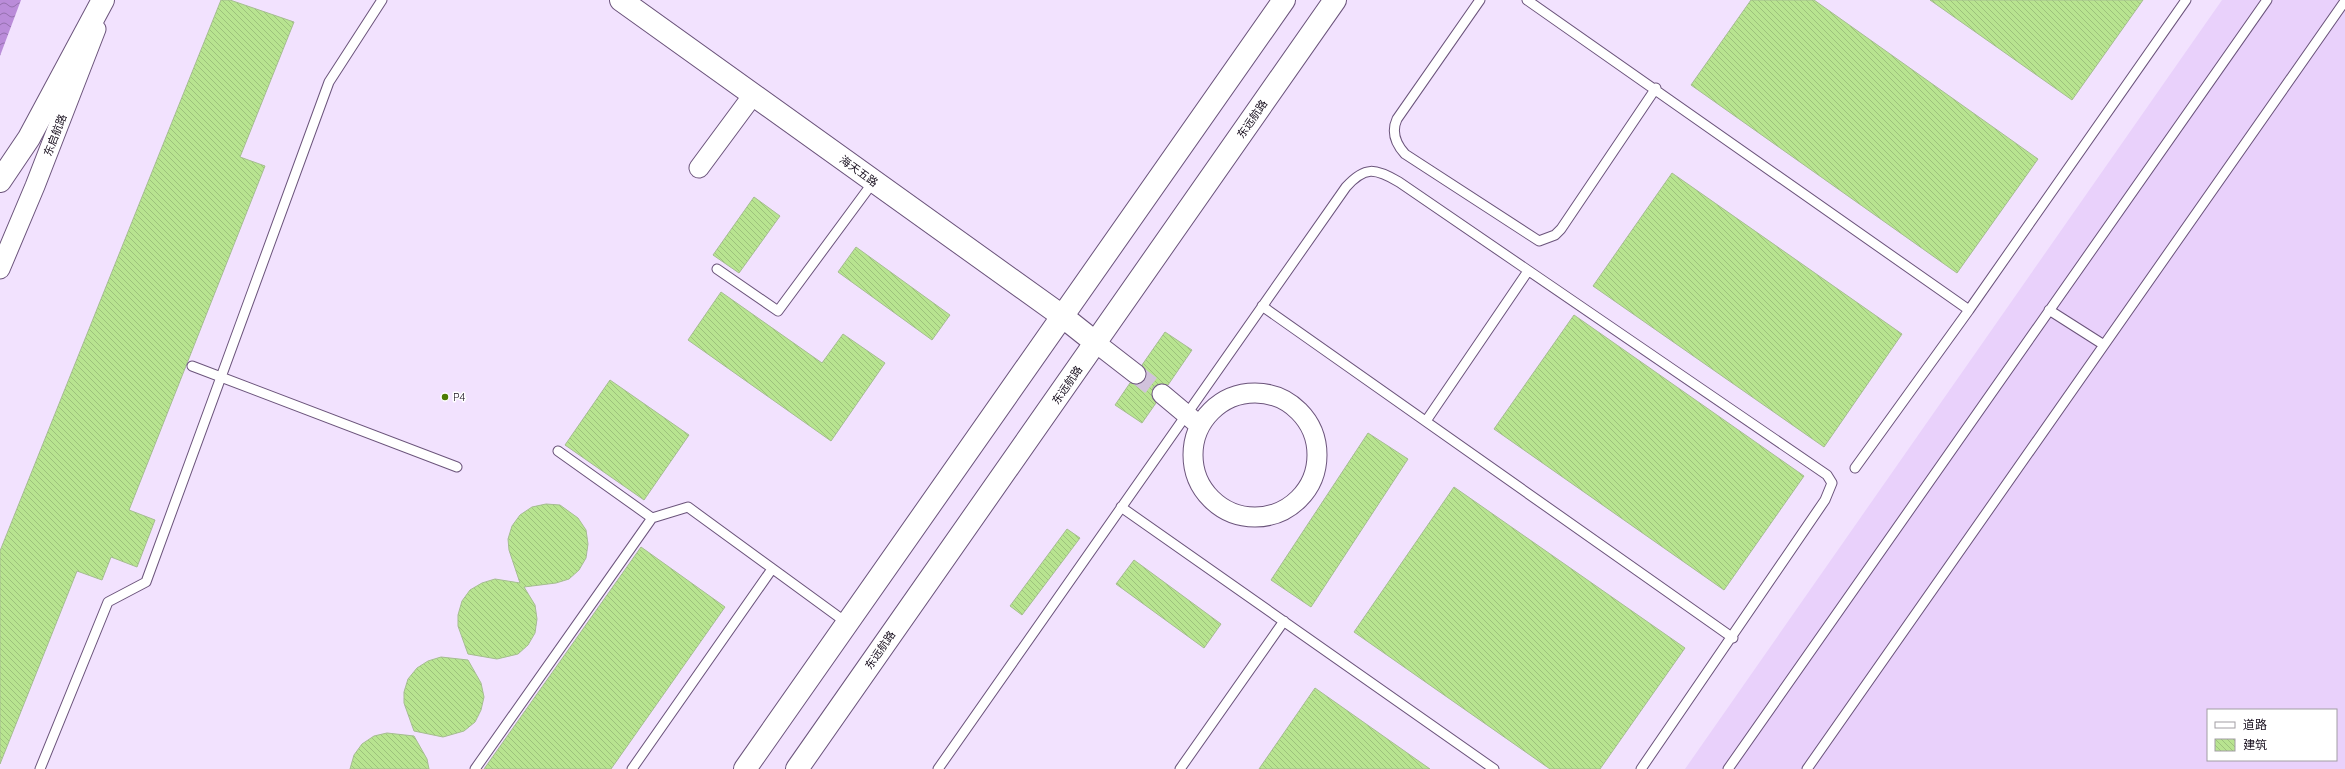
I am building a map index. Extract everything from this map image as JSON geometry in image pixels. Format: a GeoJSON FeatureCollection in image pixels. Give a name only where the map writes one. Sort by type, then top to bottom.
{"type":"FeatureCollection","features":[{"type":"Feature","properties":{"kind":"main road"},"geometry":{"type":"LineString","coordinates":[[0,181],[29,138],[103,0]]}},
{"type":"Feature","properties":{"kind":"main road","name":"海天五路"},"geometry":{"type":"LineString","coordinates":[[621,0],[1062,316],[1096,344]]}},
{"type":"Feature","properties":{"kind":"main road"},"geometry":{"type":"LineString","coordinates":[[745,769],[1284,0]]}},
{"type":"Feature","properties":{"kind":"main road","name":"东远航路"},"geometry":{"type":"LineString","coordinates":[[797,769],[1096,344],[1335,0]]}},
{"type":"Feature","properties":{"kind":"street","name":"东启航路"},"geometry":{"type":"LineString","coordinates":[[0,269],[36,186],[108,0]]}},
{"type":"Feature","properties":{"kind":"street"},"geometry":{"type":"LineString","coordinates":[[699,168],[753,95]]}},
{"type":"Feature","properties":{"kind":"street"},"geometry":{"type":"LineString","coordinates":[[1096,344],[1136,374]]}},
{"type":"Feature","properties":{"kind":"street"},"geometry":{"type":"LineString","coordinates":[[1162,394],[1192,420],[1194,472],[1205,494],[1223,509],[1246,517],[1270,516],[1290,507],[1306,492],[1315,472],[1317,450],[1311,428],[1294,407],[1270,394],[1242,394],[1217,405],[1192,420]]}},
{"type":"Feature","properties":{"kind":"lane"},"geometry":{"type":"LineString","coordinates":[[40,769],[108,602],[146,582],[329,82],[382,0]]}},
{"type":"Feature","properties":{"kind":"lane"},"geometry":{"type":"LineString","coordinates":[[1480,0],[1397,119],[1394,126],[1396,140],[1405,154],[1539,241],[1555,236],[1561,229],[1656,88]]}},
{"type":"Feature","properties":{"kind":"lane"},"geometry":{"type":"LineString","coordinates":[[1527,0],[1656,88],[1968,310]]}},
{"type":"Feature","properties":{"kind":"lane"},"geometry":{"type":"LineString","coordinates":[[1855,468],[2186,0]]}},
{"type":"Feature","properties":{"kind":"lane"},"geometry":{"type":"LineString","coordinates":[[1728,769],[2267,0]]}},
{"type":"Feature","properties":{"kind":"lane"},"geometry":{"type":"LineString","coordinates":[[1807,769],[2345,1]]}},
{"type":"Feature","properties":{"kind":"lane"},"geometry":{"type":"LineString","coordinates":[[938,769],[1120,507],[1192,420],[1262,306],[1346,187],[1358,174],[1371,170],[1385,174],[1399,182],[1826,475],[1832,483],[1826,500],[1733,638],[1641,769]]}},
{"type":"Feature","properties":{"kind":"lane"},"geometry":{"type":"LineString","coordinates":[[717,269],[778,311],[874,181]]}},
{"type":"Feature","properties":{"kind":"lane"},"geometry":{"type":"LineString","coordinates":[[1426,421],[1528,271]]}},
{"type":"Feature","properties":{"kind":"lane"},"geometry":{"type":"LineString","coordinates":[[1262,306],[1733,638]]}},
{"type":"Feature","properties":{"kind":"lane"},"geometry":{"type":"LineString","coordinates":[[2049,310],[2104,345]]}},
{"type":"Feature","properties":{"kind":"lane"},"geometry":{"type":"LineString","coordinates":[[192,366],[457,466]]}},
{"type":"Feature","properties":{"kind":"lane"},"geometry":{"type":"LineString","coordinates":[[558,451],[652,518]]}},
{"type":"Feature","properties":{"kind":"lane"},"geometry":{"type":"LineString","coordinates":[[475,769],[652,518],[688,507],[847,623]]}},
{"type":"Feature","properties":{"kind":"lane"},"geometry":{"type":"LineString","coordinates":[[1120,507],[1494,769]]}},
{"type":"Feature","properties":{"kind":"lane"},"geometry":{"type":"LineString","coordinates":[[632,769],[772,569]]}},
{"type":"Feature","properties":{"kind":"lane"},"geometry":{"type":"LineString","coordinates":[[1180,769],[1284,621]]}},
{"type":"Feature","properties":{"kind":"shaded area"},"geometry":{"type":"Polygon","coordinates":[[[2222,0],[2345,0],[2345,769],[1685,769],[2222,0]]]}},
{"type":"Feature","properties":{"kind":"water"},"geometry":{"type":"Polygon","coordinates":[[[0,0],[21,0],[0,56],[0,0]]]}},
{"type":"Feature","properties":{"kind":"building"},"geometry":{"type":"Polygon","coordinates":[[[221,0],[230,0],[294,22],[240,157],[265,166],[129,510],[155,520],[137,567],[111,557],[102,580],[77,571],[0,764],[0,551],[221,0]]]}},
{"type":"Feature","properties":{"kind":"building"},"geometry":{"type":"Polygon","coordinates":[[[1751,0],[1814,0],[2038,159],[1957,273],[1691,85],[1751,0]]]}},
{"type":"Feature","properties":{"kind":"building"},"geometry":{"type":"Polygon","coordinates":[[[1930,0],[2143,0],[2072,100],[1930,0]]]}},
{"type":"Feature","properties":{"kind":"building"},"geometry":{"type":"Polygon","coordinates":[[[1672,173],[1902,334],[1824,447],[1593,286],[1672,173]]]}},
{"type":"Feature","properties":{"kind":"building"},"geometry":{"type":"Polygon","coordinates":[[[754,197],[780,216],[739,273],[713,255],[754,197]]]}},
{"type":"Feature","properties":{"kind":"building"},"geometry":{"type":"Polygon","coordinates":[[[856,247],[950,315],[932,340],[838,272],[856,247]]]}},
{"type":"Feature","properties":{"kind":"building"},"geometry":{"type":"Polygon","coordinates":[[[721,292],[822,363],[843,334],[885,363],[831,441],[688,340],[721,292]]]}},
{"type":"Feature","properties":{"kind":"building"},"geometry":{"type":"Polygon","coordinates":[[[1574,315],[1804,476],[1724,590],[1494,429],[1574,315]]]}},
{"type":"Feature","properties":{"kind":"building"},"geometry":{"type":"Polygon","coordinates":[[[1165,332],[1192,350],[1168,385],[1159,384],[1153,387],[1152,397],[1156,403],[1142,423],[1115,405],[1130,383],[1140,384],[1145,380],[1146,370],[1142,365],[1165,332]]]}},
{"type":"Feature","properties":{"kind":"building"},"geometry":{"type":"Polygon","coordinates":[[[610,380],[689,435],[644,500],[565,445],[610,380]]]}},
{"type":"Feature","properties":{"kind":"building"},"geometry":{"type":"Polygon","coordinates":[[[1368,433],[1408,459],[1311,607],[1271,580],[1368,433]]]}},
{"type":"Feature","properties":{"kind":"building"},"geometry":{"type":"Polygon","coordinates":[[[1454,487],[1685,648],[1600,769],[1550,769],[1354,632],[1454,487]]]}},
{"type":"Feature","properties":{"kind":"building"},"geometry":{"type":"Polygon","coordinates":[[[546,504],[560,505],[578,518],[586,530],[588,544],[586,558],[579,570],[569,579],[556,583],[524,587],[535,605],[537,619],[535,633],[528,645],[518,654],[497,659],[468,654],[458,626],[458,615],[462,601],[470,590],[482,583],[495,579],[520,583],[509,550],[508,539],[512,526],[520,515],[532,507],[546,504]]]}},
{"type":"Feature","properties":{"kind":"building"},"geometry":{"type":"Polygon","coordinates":[[[1067,529],[1080,538],[1022,615],[1010,606],[1067,529]]]}},
{"type":"Feature","properties":{"kind":"building"},"geometry":{"type":"Polygon","coordinates":[[[641,547],[725,607],[611,769],[484,769],[641,547]]]}},
{"type":"Feature","properties":{"kind":"building"},"geometry":{"type":"Polygon","coordinates":[[[1134,560],[1221,624],[1204,648],[1116,584],[1134,560]]]}},
{"type":"Feature","properties":{"kind":"building"},"geometry":{"type":"Polygon","coordinates":[[[441,657],[468,660],[481,683],[484,697],[481,710],[475,722],[464,731],[443,737],[414,731],[404,703],[404,692],[408,679],[417,668],[428,661],[441,657]]]}},
{"type":"Feature","properties":{"kind":"building"},"geometry":{"type":"Polygon","coordinates":[[[1315,688],[1430,769],[1259,769],[1315,688]]]}},
{"type":"Feature","properties":{"kind":"building"},"geometry":{"type":"Polygon","coordinates":[[[387,733],[414,736],[427,759],[429,769],[350,769],[354,755],[362,744],[374,736],[387,733]]]}},
{"type":"Feature","properties":{"kind":"tunnel"},"geometry":{"type":"LineString","coordinates":[[1136,374],[1162,394]]}},
{"type":"Feature","properties":{"kind":"place","name":"P4"},"geometry":{"type":"Point","coordinates":[445,397]}}]}
